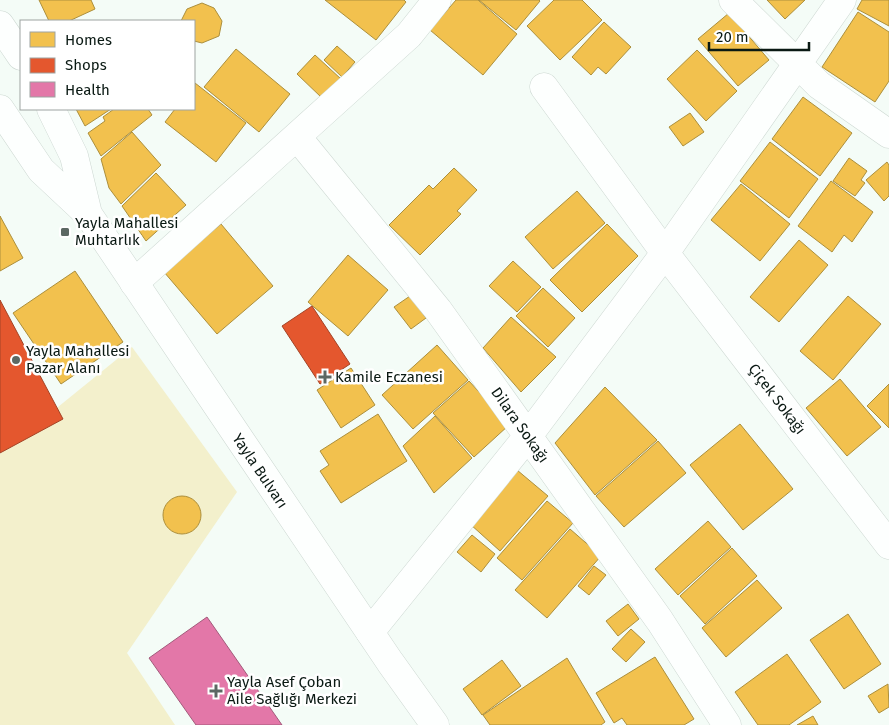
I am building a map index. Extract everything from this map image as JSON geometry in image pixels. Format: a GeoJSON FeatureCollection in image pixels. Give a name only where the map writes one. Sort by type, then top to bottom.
{"type":"FeatureCollection","features":[{"type":"Feature","properties":{"kind":"street"},"geometry":{"type":"LineString","coordinates":[[134,284],[410,35],[437,0]]}},
{"type":"Feature","properties":{"kind":"street"},"geometry":{"type":"LineString","coordinates":[[733,0],[799,63],[819,85],[889,134]]}},
{"type":"Feature","properties":{"kind":"street"},"geometry":{"type":"LineString","coordinates":[[370,632],[528,436],[665,253],[842,0]]}},
{"type":"Feature","properties":{"kind":"street"},"geometry":{"type":"LineString","coordinates":[[0,25],[20,55]]}},
{"type":"Feature","properties":{"kind":"street","name":"Çiçek Sokağı"},"geometry":{"type":"LineString","coordinates":[[544,87],[665,253],[884,529]]}},
{"type":"Feature","properties":{"kind":"street","name":"Yayla Bulvarı"},"geometry":{"type":"LineString","coordinates":[[0,109],[41,170],[88,214],[370,632],[435,725]]}},
{"type":"Feature","properties":{"kind":"street","name":"Yayla Bulvarı"},"geometry":{"type":"LineString","coordinates":[[52,110],[74,156],[88,214]]}},
{"type":"Feature","properties":{"kind":"street","name":"Dilara Sokağı"},"geometry":{"type":"LineString","coordinates":[[298,138],[438,310],[660,621],[727,725]]}},
{"type":"Feature","properties":{"kind":"shaded area"},"geometry":{"type":"Polygon","coordinates":[[[132,347],[237,492],[127,653],[175,725],[0,725],[0,454],[132,347]]]}},
{"type":"Feature","properties":{"kind":"building: Homes"},"geometry":{"type":"Polygon","coordinates":[[[39,0],[91,0],[95,9],[71,20],[49,20],[39,0]]]}},
{"type":"Feature","properties":{"kind":"building: Homes"},"geometry":{"type":"Polygon","coordinates":[[[325,0],[404,0],[406,2],[376,40],[325,0]]]}},
{"type":"Feature","properties":{"kind":"building: Homes"},"geometry":{"type":"Polygon","coordinates":[[[456,0],[478,0],[517,34],[483,75],[430,30],[456,0]]]}},
{"type":"Feature","properties":{"kind":"building: Homes"},"geometry":{"type":"Polygon","coordinates":[[[479,0],[539,0],[540,1],[516,30],[479,0]]]}},
{"type":"Feature","properties":{"kind":"building: Homes"},"geometry":{"type":"Polygon","coordinates":[[[554,0],[582,0],[602,20],[560,60],[527,26],[554,0]]]}},
{"type":"Feature","properties":{"kind":"building: Homes"},"geometry":{"type":"Polygon","coordinates":[[[767,0],[805,0],[785,19],[767,0]]]}},
{"type":"Feature","properties":{"kind":"building: Homes"},"geometry":{"type":"Polygon","coordinates":[[[862,0],[889,0],[889,26],[857,9],[862,0]]]}},
{"type":"Feature","properties":{"kind":"building: Homes"},"geometry":{"type":"Polygon","coordinates":[[[202,3],[214,8],[222,21],[219,36],[202,43],[195,41],[195,20],[182,20],[187,9],[202,3]]]}},
{"type":"Feature","properties":{"kind":"building: Homes"},"geometry":{"type":"Polygon","coordinates":[[[858,12],[889,32],[889,81],[875,102],[822,67],[858,12]]]}},
{"type":"Feature","properties":{"kind":"building: Homes"},"geometry":{"type":"Polygon","coordinates":[[[729,13],[769,60],[738,86],[698,39],[729,13]]]}},
{"type":"Feature","properties":{"kind":"building: Homes"},"geometry":{"type":"Polygon","coordinates":[[[604,22],[631,47],[606,74],[598,67],[591,75],[572,57],[604,22]]]}},
{"type":"Feature","properties":{"kind":"building: Homes"},"geometry":{"type":"Polygon","coordinates":[[[337,46],[355,62],[342,77],[324,60],[337,46]]]}},
{"type":"Feature","properties":{"kind":"building: Homes"},"geometry":{"type":"Polygon","coordinates":[[[236,49],[290,94],[259,132],[204,87],[236,49]]]}},
{"type":"Feature","properties":{"kind":"building: Homes"},"geometry":{"type":"Polygon","coordinates":[[[697,50],[737,91],[706,121],[667,79],[697,50]]]}},
{"type":"Feature","properties":{"kind":"building: Homes"},"geometry":{"type":"Polygon","coordinates":[[[315,55],[341,79],[322,98],[297,74],[315,55]]]}},
{"type":"Feature","properties":{"kind":"building: Homes"},"geometry":{"type":"Polygon","coordinates":[[[195,83],[246,123],[216,162],[165,122],[174,110],[195,110],[195,83]]]}},
{"type":"Feature","properties":{"kind":"building: Homes"},"geometry":{"type":"Polygon","coordinates":[[[803,97],[852,133],[820,176],[772,139],[803,97]]]}},
{"type":"Feature","properties":{"kind":"building: Homes"},"geometry":{"type":"Polygon","coordinates":[[[77,110],[109,110],[85,126],[77,110]]]}},
{"type":"Feature","properties":{"kind":"building: Homes"},"geometry":{"type":"Polygon","coordinates":[[[113,110],[149,110],[152,115],[101,156],[88,133],[105,121],[103,117],[113,110]]]}},
{"type":"Feature","properties":{"kind":"building: Homes"},"geometry":{"type":"Polygon","coordinates":[[[690,113],[704,132],[683,146],[669,127],[690,113]]]}},
{"type":"Feature","properties":{"kind":"building: Homes"},"geometry":{"type":"Polygon","coordinates":[[[132,132],[161,165],[121,204],[109,188],[101,159],[132,132]]]}},
{"type":"Feature","properties":{"kind":"building: Homes"},"geometry":{"type":"Polygon","coordinates":[[[770,142],[818,179],[789,218],[740,181],[770,142]]]}},
{"type":"Feature","properties":{"kind":"building: Homes"},"geometry":{"type":"Polygon","coordinates":[[[849,158],[867,171],[861,180],[865,183],[855,196],[833,181],[849,158]]]}},
{"type":"Feature","properties":{"kind":"building: Homes"},"geometry":{"type":"Polygon","coordinates":[[[887,162],[889,165],[889,196],[884,201],[866,180],[887,162]]]}},
{"type":"Feature","properties":{"kind":"building: Homes"},"geometry":{"type":"Polygon","coordinates":[[[454,168],[477,190],[457,211],[461,214],[420,255],[389,225],[429,185],[433,189],[454,168]]]}},
{"type":"Feature","properties":{"kind":"building: Homes"},"geometry":{"type":"Polygon","coordinates":[[[156,173],[186,205],[146,241],[122,206],[156,173]]]}},
{"type":"Feature","properties":{"kind":"building: Homes"},"geometry":{"type":"Polygon","coordinates":[[[831,181],[873,212],[852,242],[844,235],[832,252],[798,226],[831,181]]]}},
{"type":"Feature","properties":{"kind":"building: Homes"},"geometry":{"type":"Polygon","coordinates":[[[741,184],[790,224],[760,261],[711,220],[741,184]]]}},
{"type":"Feature","properties":{"kind":"building: Homes"},"geometry":{"type":"Polygon","coordinates":[[[577,191],[605,223],[553,269],[525,237],[577,191]]]}},
{"type":"Feature","properties":{"kind":"building: Homes"},"geometry":{"type":"Polygon","coordinates":[[[0,216],[23,258],[0,271],[0,216]]]}},
{"type":"Feature","properties":{"kind":"building: Homes"},"geometry":{"type":"Polygon","coordinates":[[[221,224],[273,286],[217,334],[164,272],[221,224]]]}},
{"type":"Feature","properties":{"kind":"building: Homes"},"geometry":{"type":"Polygon","coordinates":[[[607,224],[638,256],[582,312],[550,280],[607,224]]]}},
{"type":"Feature","properties":{"kind":"building: Homes"},"geometry":{"type":"Polygon","coordinates":[[[799,240],[828,265],[779,322],[750,297],[799,240]]]}},
{"type":"Feature","properties":{"kind":"building: Homes"},"geometry":{"type":"Polygon","coordinates":[[[348,255],[388,290],[348,336],[308,302],[348,255]]]}},
{"type":"Feature","properties":{"kind":"building: Homes"},"geometry":{"type":"Polygon","coordinates":[[[513,261],[541,287],[517,312],[489,286],[513,261]]]}},
{"type":"Feature","properties":{"kind":"building: Homes"},"geometry":{"type":"Polygon","coordinates":[[[75,271],[123,342],[61,384],[13,313],[75,271]]]}},
{"type":"Feature","properties":{"kind":"building: Homes"},"geometry":{"type":"Polygon","coordinates":[[[543,288],[575,318],[548,347],[516,316],[543,288]]]}},
{"type":"Feature","properties":{"kind":"building: Homes"},"geometry":{"type":"Polygon","coordinates":[[[410,296],[426,318],[411,329],[394,307],[410,296]]]}},
{"type":"Feature","properties":{"kind":"building: Homes"},"geometry":{"type":"Polygon","coordinates":[[[848,296],[881,324],[833,380],[800,351],[848,296]]]}},
{"type":"Feature","properties":{"kind":"building: Homes"},"geometry":{"type":"Polygon","coordinates":[[[511,317],[556,357],[521,392],[483,348],[511,317]]]}},
{"type":"Feature","properties":{"kind":"building: Homes"},"geometry":{"type":"Polygon","coordinates":[[[437,345],[468,380],[413,429],[382,395],[437,345]]]}},
{"type":"Feature","properties":{"kind":"building: Homes"},"geometry":{"type":"Polygon","coordinates":[[[351,368],[375,405],[341,428],[317,390],[351,368]]]}},
{"type":"Feature","properties":{"kind":"building: Homes"},"geometry":{"type":"Polygon","coordinates":[[[840,379],[881,427],[847,456],[806,408],[840,379]]]}},
{"type":"Feature","properties":{"kind":"building: Homes"},"geometry":{"type":"Polygon","coordinates":[[[469,381],[509,425],[474,457],[433,413],[469,381]]]}},
{"type":"Feature","properties":{"kind":"building: Homes"},"geometry":{"type":"Polygon","coordinates":[[[889,384],[889,428],[867,406],[889,384]]]}},
{"type":"Feature","properties":{"kind":"building: Homes"},"geometry":{"type":"Polygon","coordinates":[[[605,387],[657,440],[595,495],[555,443],[605,387]]]}},
{"type":"Feature","properties":{"kind":"building: Homes"},"geometry":{"type":"Polygon","coordinates":[[[378,414],[407,461],[341,503],[320,471],[329,465],[320,451],[378,414]]]}},
{"type":"Feature","properties":{"kind":"building: Homes"},"geometry":{"type":"Polygon","coordinates":[[[435,416],[472,458],[434,493],[403,446],[435,416]]]}},
{"type":"Feature","properties":{"kind":"building: Homes"},"geometry":{"type":"Polygon","coordinates":[[[740,424],[793,489],[743,530],[690,465],[740,424]]]}},
{"type":"Feature","properties":{"kind":"building: Homes"},"geometry":{"type":"Polygon","coordinates":[[[658,441],[686,473],[624,527],[596,496],[658,441]]]}},
{"type":"Feature","properties":{"kind":"building: Homes"},"geometry":{"type":"Polygon","coordinates":[[[517,470],[548,496],[500,551],[470,524],[517,470]]]}},
{"type":"Feature","properties":{"kind":"building: Homes"},"geometry":{"type":"Polygon","coordinates":[[[182,496],[195,502],[201,515],[195,528],[182,534],[169,528],[163,515],[169,502],[182,496]]]}},
{"type":"Feature","properties":{"kind":"building: Homes"},"geometry":{"type":"Polygon","coordinates":[[[547,501],[573,523],[522,580],[497,558],[547,501]]]}},
{"type":"Feature","properties":{"kind":"building: Homes"},"geometry":{"type":"Polygon","coordinates":[[[708,521],[731,547],[678,595],[655,569],[708,521]]]}},
{"type":"Feature","properties":{"kind":"building: Homes"},"geometry":{"type":"Polygon","coordinates":[[[570,529],[601,556],[547,618],[515,590],[570,529]]]}},
{"type":"Feature","properties":{"kind":"building: Homes"},"geometry":{"type":"Polygon","coordinates":[[[472,535],[495,554],[481,572],[457,552],[472,535]]]}},
{"type":"Feature","properties":{"kind":"building: Homes"},"geometry":{"type":"Polygon","coordinates":[[[732,548],[757,576],[705,624],[680,596],[732,548]]]}},
{"type":"Feature","properties":{"kind":"building: Homes"},"geometry":{"type":"Polygon","coordinates":[[[594,566],[606,575],[589,595],[578,586],[594,566]]]}},
{"type":"Feature","properties":{"kind":"building: Homes"},"geometry":{"type":"Polygon","coordinates":[[[757,580],[782,608],[726,657],[702,628],[757,580]]]}},
{"type":"Feature","properties":{"kind":"building: Homes"},"geometry":{"type":"Polygon","coordinates":[[[628,604],[639,619],[618,636],[606,621],[628,604]]]}},
{"type":"Feature","properties":{"kind":"building: Homes"},"geometry":{"type":"Polygon","coordinates":[[[848,614],[881,664],[844,689],[810,640],[848,614]]]}},
{"type":"Feature","properties":{"kind":"building: Homes"},"geometry":{"type":"Polygon","coordinates":[[[631,629],[645,642],[626,662],[612,649],[631,629]]]}},
{"type":"Feature","properties":{"kind":"building: Homes"},"geometry":{"type":"Polygon","coordinates":[[[787,654],[821,702],[789,725],[758,725],[735,692],[787,654]]]}},
{"type":"Feature","properties":{"kind":"building: Homes"},"geometry":{"type":"Polygon","coordinates":[[[655,657],[694,719],[684,725],[627,725],[622,718],[614,723],[596,693],[655,657]]]}},
{"type":"Feature","properties":{"kind":"building: Homes"},"geometry":{"type":"Polygon","coordinates":[[[567,658],[605,722],[601,725],[490,725],[483,715],[567,658]]]}},
{"type":"Feature","properties":{"kind":"building: Homes"},"geometry":{"type":"Polygon","coordinates":[[[502,660],[521,686],[482,715],[463,689],[502,660]]]}},
{"type":"Feature","properties":{"kind":"building: Homes"},"geometry":{"type":"Polygon","coordinates":[[[888,684],[889,707],[879,713],[868,696],[888,684]]]}},
{"type":"Feature","properties":{"kind":"building: Homes"},"geometry":{"type":"Polygon","coordinates":[[[813,716],[818,725],[797,725],[813,716]]]}},
{"type":"Feature","properties":{"kind":"building: Shops","name":"Yayla Mahallesi Pazar Alanı"},"geometry":{"type":"Polygon","coordinates":[[[0,300],[63,419],[0,453],[0,300]]]}},
{"type":"Feature","properties":{"kind":"building: Shops"},"geometry":{"type":"Polygon","coordinates":[[[312,306],[350,364],[320,384],[282,326],[312,306]]]}},
{"type":"Feature","properties":{"kind":"building: Health","name":"Yayla Asef Çoban Aile Sağlığı Merkezi"},"geometry":{"type":"Polygon","coordinates":[[[207,617],[282,725],[196,725],[149,658],[207,617]]]}},
{"type":"Feature","properties":{"kind":"place","name":"Yayla Mahallesi Muhtarlık"},"geometry":{"type":"Point","coordinates":[65,232]}},
{"type":"Feature","properties":{"kind":"place","name":"Yayla Mahallesi Pazar Alanı"},"geometry":{"type":"Point","coordinates":[16,360]}},
{"type":"Feature","properties":{"kind":"place","name":"Kamile Eczanesi"},"geometry":{"type":"Point","coordinates":[325,377]}},
{"type":"Feature","properties":{"kind":"place","name":"Yayla Asef Çoban Aile Sağlığı Merkezi"},"geometry":{"type":"Point","coordinates":[216,691]}}]}
